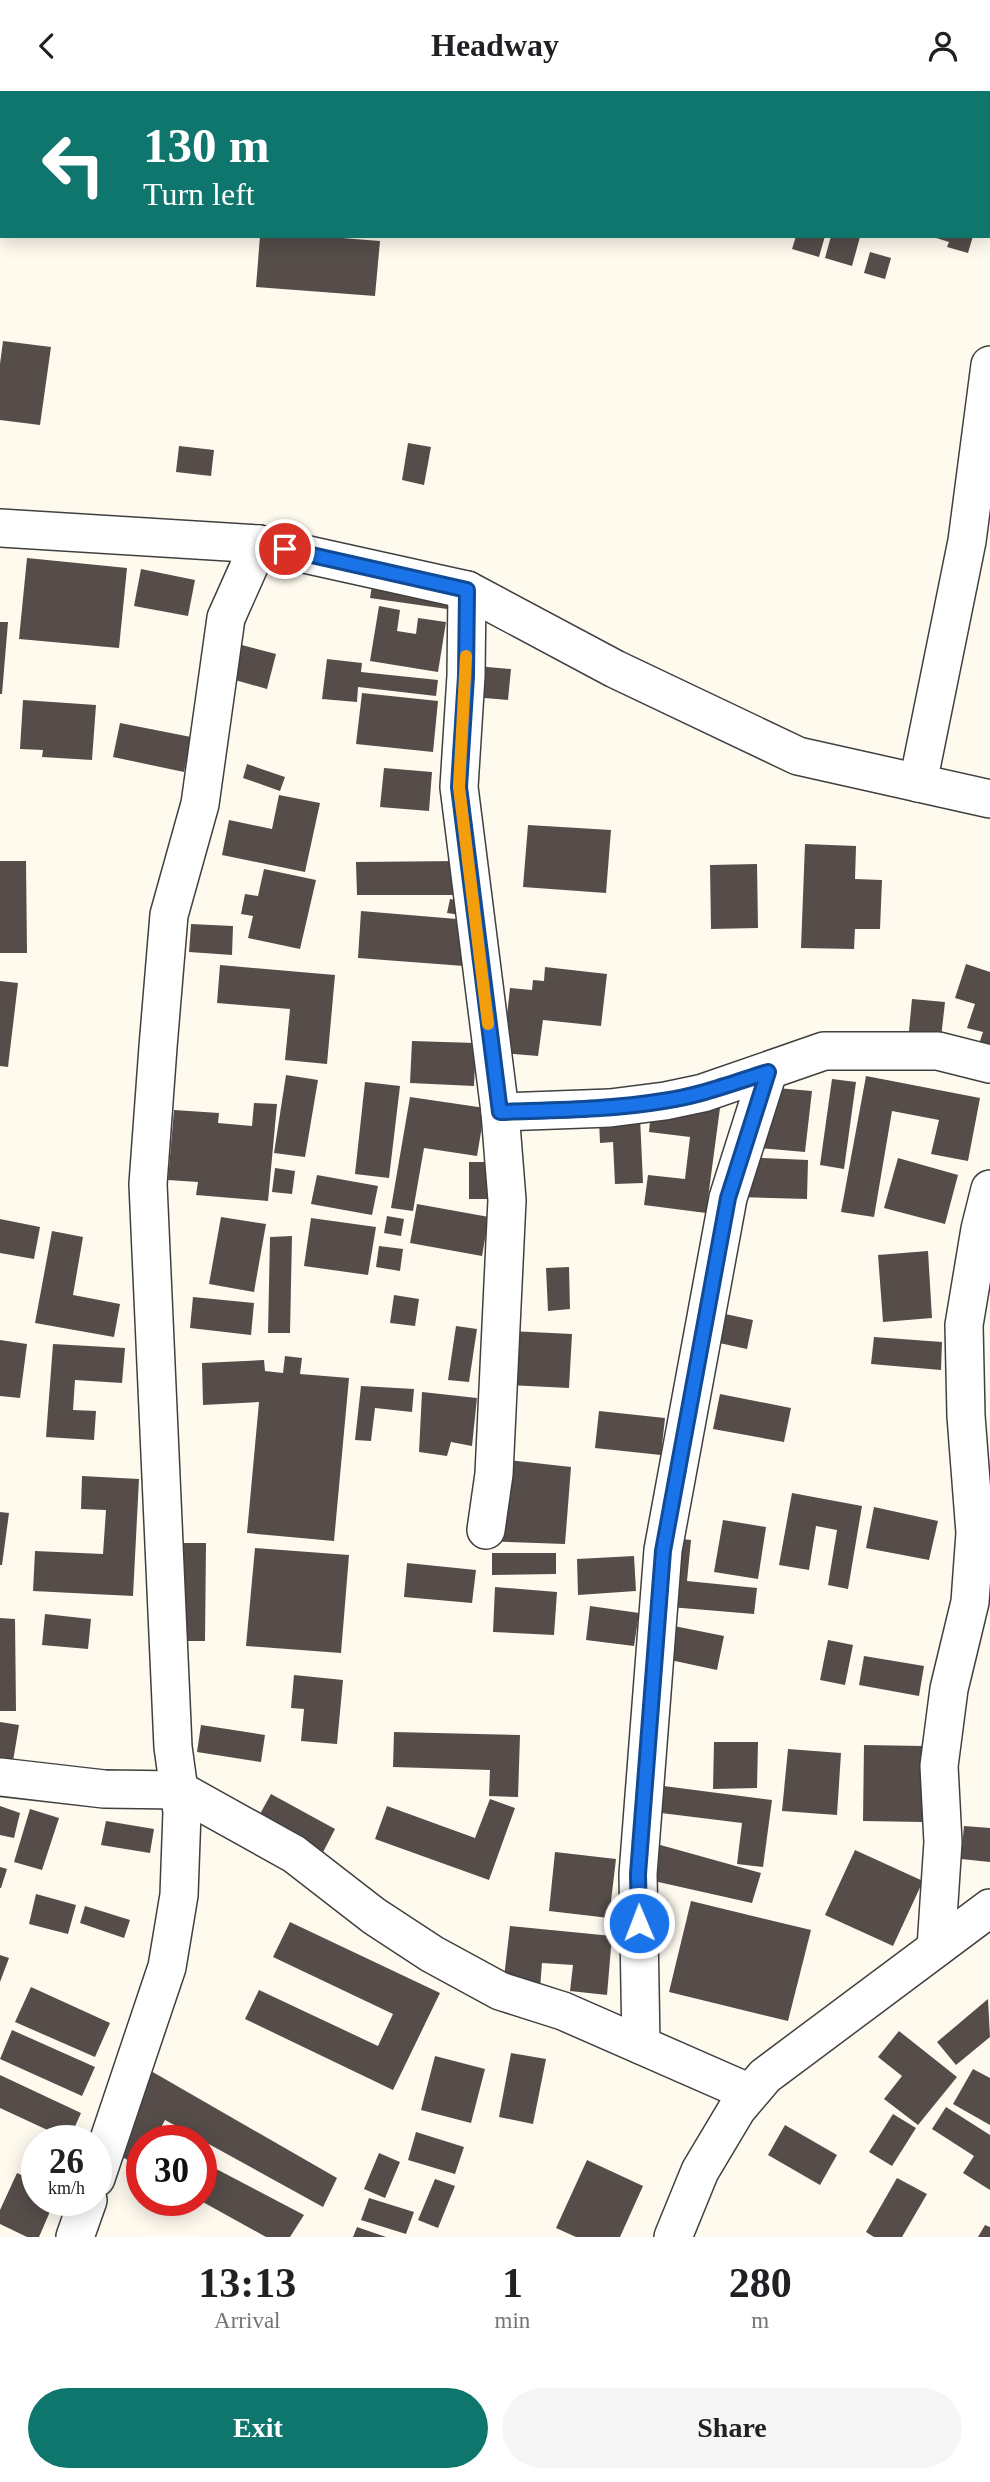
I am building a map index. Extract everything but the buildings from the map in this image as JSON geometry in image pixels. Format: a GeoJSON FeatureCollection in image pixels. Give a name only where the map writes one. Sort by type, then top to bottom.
{"type":"FeatureCollection","features":[{"type":"Feature","properties":{"kind":"street"},"geometry":{"type":"LineString","coordinates":[[918,783],[967,541],[990,365]]}},
{"type":"Feature","properties":{"kind":"street"},"geometry":{"type":"LineString","coordinates":[[0,529],[259,544],[467,590],[615,669],[798,756],[990,799]]}},
{"type":"Feature","properties":{"kind":"street"},"geometry":{"type":"LineString","coordinates":[[112,2130],[167,1967],[179,1895],[183,1812],[173,1747],[149,1170],[169,915],[200,804],[226,618],[259,544]]}},
{"type":"Feature","properties":{"kind":"street"},"geometry":{"type":"LineString","coordinates":[[467,590],[466,676],[459,787],[500,1112],[507,1200],[494,1474],[486,1530]]}},
{"type":"Feature","properties":{"kind":"street"},"geometry":{"type":"LineString","coordinates":[[500,1112],[610,1108],[665,1101],[703,1093],[824,1051],[938,1051],[990,1065]]}},
{"type":"Feature","properties":{"kind":"street"},"geometry":{"type":"LineString","coordinates":[[641,2045],[638,1874],[663,1551],[728,1198],[768,1072]]}},
{"type":"Feature","properties":{"kind":"street"},"geometry":{"type":"LineString","coordinates":[[936,1948],[943,1842],[939,1766],[949,1689],[980,1602],[966,1416],[964,1325],[980,1229],[990,1189]]}},
{"type":"Feature","properties":{"kind":"street"},"geometry":{"type":"LineString","coordinates":[[0,1777],[104,1789],[179,1790],[294,1854],[374,1916],[432,1954],[499,1991],[563,2011],[750,2093]]}},
{"type":"Feature","properties":{"kind":"street"},"geometry":{"type":"LineString","coordinates":[[673,2237],[700,2171],[737,2109],[765,2075],[990,1908]]}},
{"type":"Feature","properties":{"kind":"street"},"geometry":{"type":"LineString","coordinates":[[75,2237],[82,2216]]}},
{"type":"Feature","properties":{"kind":"slow traffic"},"geometry":{"type":"LineString","coordinates":[[466,656],[459,787],[488,1024]]}},
{"type":"Feature","properties":{"kind":"route"},"geometry":{"type":"LineString","coordinates":[[285,549],[467,590],[466,676],[459,787],[500,1112],[610,1108],[665,1101],[703,1093],[768,1072],[728,1198],[663,1551],[638,1874],[639,1923]]}}]}
